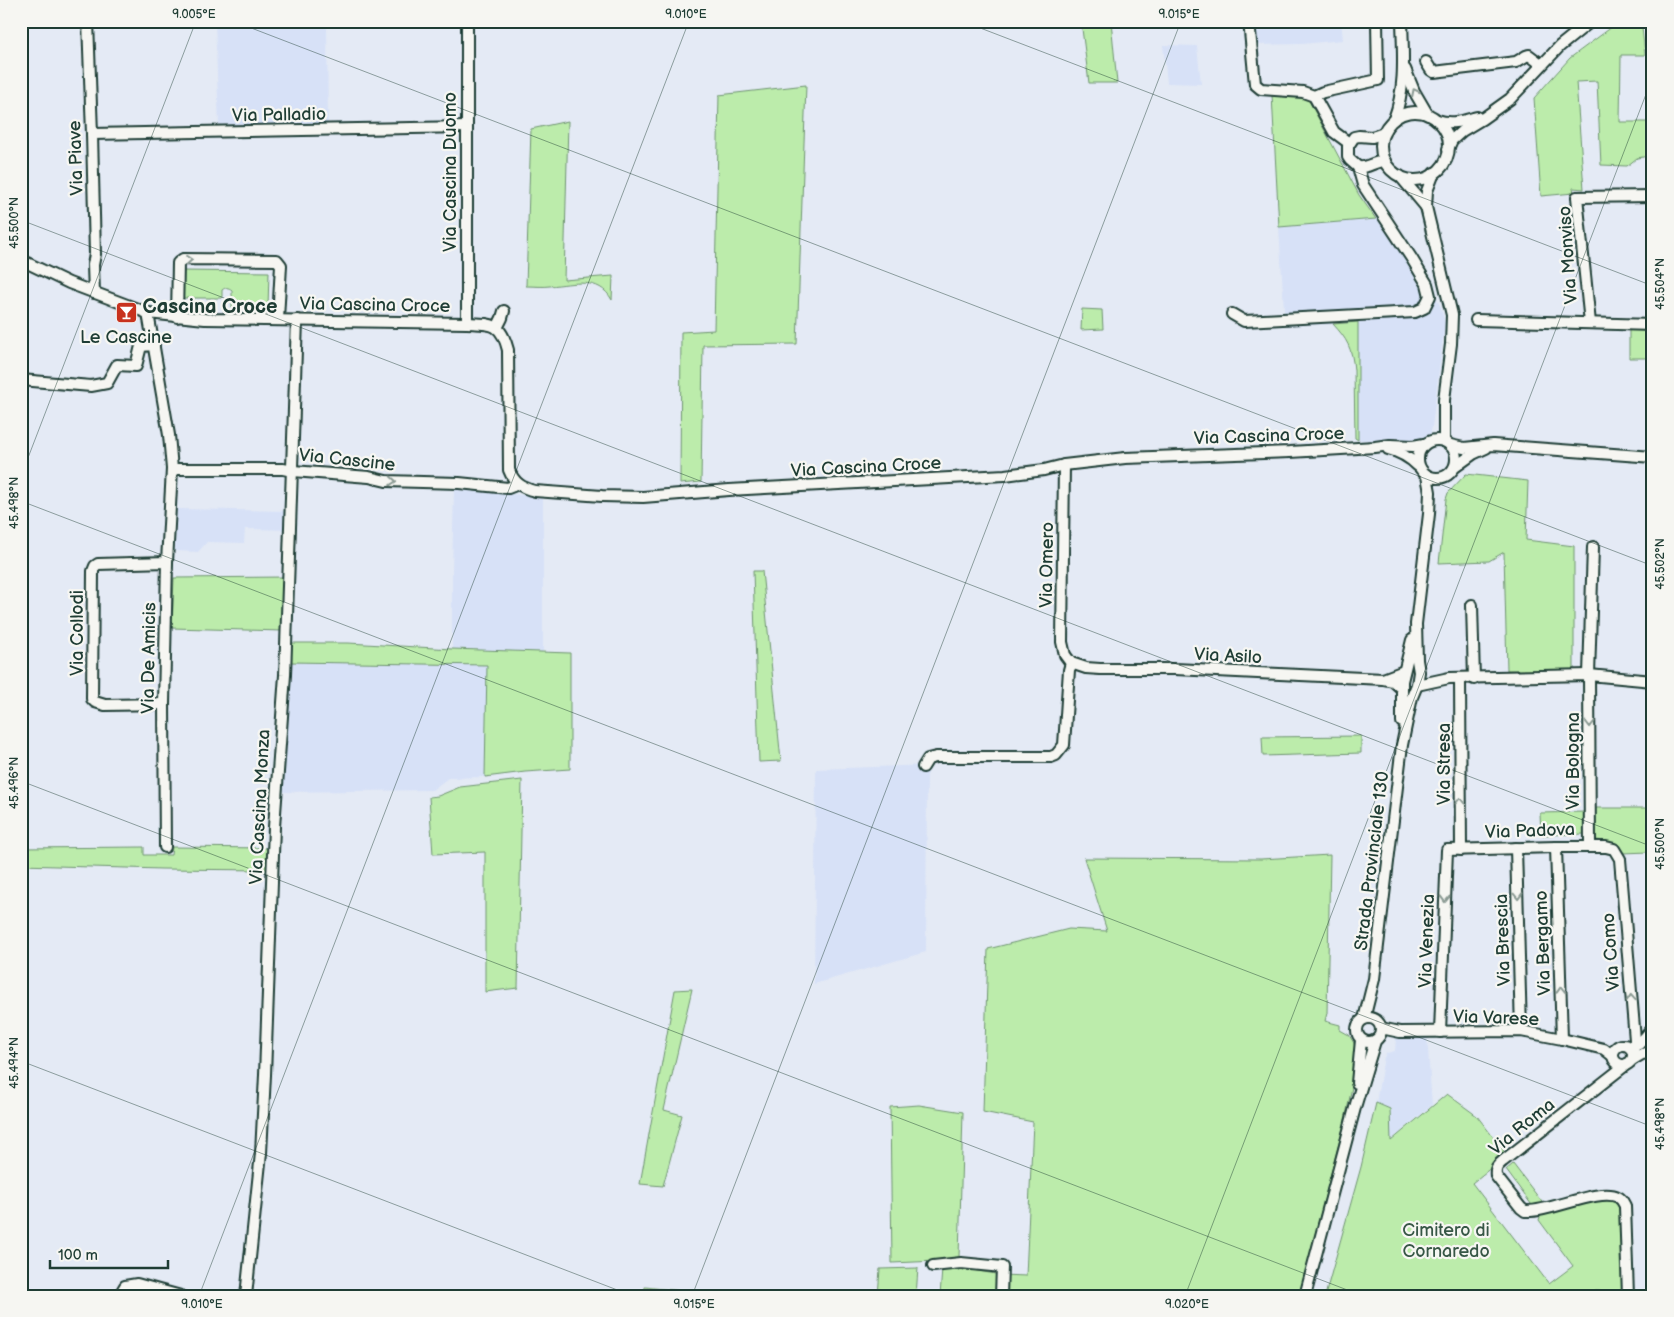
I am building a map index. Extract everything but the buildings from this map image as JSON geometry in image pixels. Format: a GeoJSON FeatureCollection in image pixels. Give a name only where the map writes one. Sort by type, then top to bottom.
{"type":"FeatureCollection","features":[{"type":"Feature","properties":{"kind":"street","name":"Via Piave"},"geometry":{"type":"LineString","coordinates":[[88,21],[95,254],[93,265],[94,293]]}},
{"type":"Feature","properties":{"kind":"street","name":"Via Cascina Duomo"},"geometry":{"type":"LineString","coordinates":[[467,21],[467,322]]}},
{"type":"Feature","properties":{"kind":"street"},"geometry":{"type":"LineString","coordinates":[[1249,21],[1255,84],[1262,89],[1303,92],[1314,96],[1334,132],[1349,143]]}},
{"type":"Feature","properties":{"kind":"street"},"geometry":{"type":"LineString","coordinates":[[1314,96],[1323,92],[1378,80],[1376,21]]}},
{"type":"Feature","properties":{"kind":"street"},"geometry":{"type":"LineString","coordinates":[[1394,119],[1399,107],[1404,67],[1402,21]]}},
{"type":"Feature","properties":{"kind":"street"},"geometry":{"type":"LineString","coordinates":[[1493,445],[1473,454],[1442,478],[1427,476],[1418,466],[1418,454],[1436,429],[1444,400],[1452,315],[1426,207],[1427,191],[1434,173],[1446,159],[1452,140],[1518,91],[1541,64],[1591,21]]}},
{"type":"Feature","properties":{"kind":"street"},"geometry":{"type":"LineString","coordinates":[[1426,62],[1434,72],[1516,62],[1529,55],[1541,64]]}},
{"type":"Feature","properties":{"kind":"street"},"geometry":{"type":"LineString","coordinates":[[1404,67],[1414,91],[1446,134],[1448,150]]}},
{"type":"Feature","properties":{"kind":"street"},"geometry":{"type":"LineString","coordinates":[[1426,207],[1408,184],[1385,161],[1381,143],[1384,132],[1389,124],[1402,114],[1411,112],[1420,112],[1447,124],[1458,123],[1494,110]]}},
{"type":"Feature","properties":{"kind":"street","name":"Via Palladio"},"geometry":{"type":"LineString","coordinates":[[92,134],[467,128]]}},
{"type":"Feature","properties":{"kind":"street"},"geometry":{"type":"LineString","coordinates":[[1362,167],[1348,157],[1349,143],[1354,137],[1372,137],[1384,132]]}},
{"type":"Feature","properties":{"kind":"street"},"geometry":{"type":"LineString","coordinates":[[1362,167],[1375,162],[1385,161]]}},
{"type":"Feature","properties":{"kind":"street"},"geometry":{"type":"LineString","coordinates":[[1232,314],[1244,321],[1415,312],[1424,308],[1430,296],[1427,284],[1405,247],[1368,194],[1361,180],[1362,167]]}},
{"type":"Feature","properties":{"kind":"street"},"geometry":{"type":"LineString","coordinates":[[1400,176],[1408,179],[1417,179],[1434,173]]}},
{"type":"Feature","properties":{"kind":"street","name":"Via Monviso"},"geometry":{"type":"LineString","coordinates":[[1590,323],[1577,197],[1653,196]]}},
{"type":"Feature","properties":{"kind":"street"},"geometry":{"type":"LineString","coordinates":[[177,317],[178,263],[182,259],[276,260],[281,265],[278,319]]}},
{"type":"Feature","properties":{"kind":"street","name":"Via Cascina Croce"},"geometry":{"type":"LineString","coordinates":[[21,260],[69,283],[148,313],[177,317],[467,322],[490,325],[497,328]]}},
{"type":"Feature","properties":{"kind":"street"},"geometry":{"type":"LineString","coordinates":[[504,311],[497,328],[503,334],[508,350],[509,470],[518,484]]}},
{"type":"Feature","properties":{"kind":"street","name":"Via De Amicis"},"geometry":{"type":"LineString","coordinates":[[148,313],[169,435],[172,469],[167,562],[164,704],[165,847]]}},
{"type":"Feature","properties":{"kind":"street","name":"Via Cascina Monza"},"geometry":{"type":"LineString","coordinates":[[246,1296],[262,1143],[274,827],[285,676],[298,320]]}},
{"type":"Feature","properties":{"kind":"street"},"geometry":{"type":"LineString","coordinates":[[1476,320],[1653,325]]}},
{"type":"Feature","properties":{"kind":"street"},"geometry":{"type":"LineString","coordinates":[[21,380],[91,386],[108,383],[117,365],[136,366],[141,346],[154,344]]}},
{"type":"Feature","properties":{"kind":"street"},"geometry":{"type":"LineString","coordinates":[[1444,400],[1447,443],[1456,455],[1455,467]]}},
{"type":"Feature","properties":{"kind":"street"},"geometry":{"type":"LineString","coordinates":[[1427,442],[1439,440],[1464,448],[1493,445],[1653,457]]}},
{"type":"Feature","properties":{"kind":"street","name":"Via Cascina Croce"},"geometry":{"type":"LineString","coordinates":[[518,484],[526,489],[550,492],[643,497],[757,488],[963,478],[1044,470],[1064,465],[1125,458],[1290,452],[1390,445],[1413,446],[1427,442]]}},
{"type":"Feature","properties":{"kind":"street","name":"Via Cascina Croce"},"geometry":{"type":"LineString","coordinates":[[1377,447],[1398,451],[1409,457],[1418,466]]}},
{"type":"Feature","properties":{"kind":"street","name":"Via Omero"},"geometry":{"type":"LineString","coordinates":[[1064,465],[1062,642],[1065,655],[1071,663]]}},
{"type":"Feature","properties":{"kind":"street","name":"Via Cascine"},"geometry":{"type":"LineString","coordinates":[[172,469],[283,469],[394,481],[459,483],[508,488],[518,484]]}},
{"type":"Feature","properties":{"kind":"street","name":"Strada Provinciale 130"},"geometry":{"type":"LineString","coordinates":[[1402,745],[1402,680],[1416,624],[1430,514],[1430,492],[1427,476]]}},
{"type":"Feature","properties":{"kind":"street","name":"Strada Provinciale 130"},"geometry":{"type":"LineString","coordinates":[[1430,514],[1442,478]]}},
{"type":"Feature","properties":{"kind":"street","name":"Via Bologna"},"geometry":{"type":"LineString","coordinates":[[1590,846],[1590,675],[1593,547]]}},
{"type":"Feature","properties":{"kind":"street","name":"Via Collodi"},"geometry":{"type":"LineString","coordinates":[[164,704],[105,705],[92,699],[93,571],[98,564],[167,562]]}},
{"type":"Feature","properties":{"kind":"street"},"geometry":{"type":"LineString","coordinates":[[1472,605],[1474,678]]}},
{"type":"Feature","properties":{"kind":"street","name":"Strada Provinciale 130"},"geometry":{"type":"LineString","coordinates":[[1364,1019],[1374,979],[1402,745],[1412,697],[1417,685],[1419,668],[1416,624]]}},
{"type":"Feature","properties":{"kind":"street"},"geometry":{"type":"LineString","coordinates":[[923,767],[928,759],[936,757],[1051,757],[1056,755],[1064,745],[1071,663]]}},
{"type":"Feature","properties":{"kind":"street","name":"Via Asilo"},"geometry":{"type":"LineString","coordinates":[[1071,663],[1086,668],[1100,669],[1175,670],[1383,679],[1393,681],[1402,689]]}},
{"type":"Feature","properties":{"kind":"street"},"geometry":{"type":"LineString","coordinates":[[1419,668],[1428,674],[1460,679],[1590,675],[1653,681]]}},
{"type":"Feature","properties":{"kind":"street","name":"Via Asilo"},"geometry":{"type":"LineString","coordinates":[[1383,679],[1404,671]]}},
{"type":"Feature","properties":{"kind":"street"},"geometry":{"type":"LineString","coordinates":[[1417,685],[1449,678]]}},
{"type":"Feature","properties":{"kind":"street","name":"Via Stresa"},"geometry":{"type":"LineString","coordinates":[[1460,679],[1460,850]]}},
{"type":"Feature","properties":{"kind":"street","name":"Via Padova"},"geometry":{"type":"LineString","coordinates":[[1447,850],[1590,846],[1614,849]]}},
{"type":"Feature","properties":{"kind":"street","name":"Via Bergamo"},"geometry":{"type":"LineString","coordinates":[[1556,847],[1562,1038]]}},
{"type":"Feature","properties":{"kind":"street","name":"Via Brescia"},"geometry":{"type":"LineString","coordinates":[[1516,848],[1521,1031]]}},
{"type":"Feature","properties":{"kind":"street","name":"Via Como"},"geometry":{"type":"LineString","coordinates":[[1614,849],[1620,859],[1634,1028],[1629,1053]]}},
{"type":"Feature","properties":{"kind":"street","name":"Via Venezia"},"geometry":{"type":"LineString","coordinates":[[1440,1032],[1447,850]]}},
{"type":"Feature","properties":{"kind":"street","name":"Strada Provinciale 130"},"geometry":{"type":"LineString","coordinates":[[1374,979],[1375,1009],[1379,1032]]}},
{"type":"Feature","properties":{"kind":"street"},"geometry":{"type":"LineString","coordinates":[[1305,1296],[1356,1104],[1379,1032],[1372,1018],[1361,1021],[1357,1028],[1361,1040],[1356,1104]]}},
{"type":"Feature","properties":{"kind":"street"},"geometry":{"type":"LineString","coordinates":[[1634,1028],[1641,1034],[1650,1031]]}},
{"type":"Feature","properties":{"kind":"street","name":"Via Varese"},"geometry":{"type":"LineString","coordinates":[[1379,1032],[1392,1035],[1400,1032],[1521,1031],[1562,1038],[1604,1049],[1618,1064],[1629,1053]]}},
{"type":"Feature","properties":{"kind":"street"},"geometry":{"type":"LineString","coordinates":[[1611,1078],[1614,1050],[1642,1054],[1652,1052],[1646,1044],[1650,1031]]}},
{"type":"Feature","properties":{"kind":"street","name":"Via Roma"},"geometry":{"type":"LineString","coordinates":[[1628,1296],[1625,1206],[1622,1201],[1616,1196],[1600,1196],[1525,1211],[1496,1176],[1496,1167],[1611,1078],[1629,1053],[1650,1031]]}},
{"type":"Feature","properties":{"kind":"street"},"geometry":{"type":"LineString","coordinates":[[1361,1040],[1368,1042],[1379,1032]]}},
{"type":"Feature","properties":{"kind":"street","name":"Via Varese"},"geometry":{"type":"LineString","coordinates":[[1590,1045],[1629,1053]]}},
{"type":"Feature","properties":{"kind":"street"},"geometry":{"type":"LineString","coordinates":[[933,1266],[961,1263],[1002,1268],[1001,1296]]}},
{"type":"Feature","properties":{"kind":"street"},"geometry":{"type":"LineString","coordinates":[[118,1296],[123,1288],[130,1284],[137,1284],[181,1296]]}},
{"type":"Feature","properties":{"kind":"shaded area"},"geometry":{"type":"Polygon","coordinates":[[[215,21],[327,21],[328,126],[219,127],[215,21]]]}},
{"type":"Feature","properties":{"kind":"shaded area"},"geometry":{"type":"Polygon","coordinates":[[[1253,21],[1341,21],[1343,40],[1302,44],[1257,45],[1253,21]]]}},
{"type":"Feature","properties":{"kind":"shaded area"},"geometry":{"type":"Polygon","coordinates":[[[1163,45],[1197,46],[1201,84],[1167,83],[1163,45]]]}},
{"type":"Feature","properties":{"kind":"shaded area"},"geometry":{"type":"Polygon","coordinates":[[[1387,218],[1433,290],[1445,323],[1432,427],[1430,435],[1419,442],[1358,440],[1358,323],[1285,326],[1279,227],[1387,218]]]}},
{"type":"Feature","properties":{"kind":"shaded area"},"geometry":{"type":"Polygon","coordinates":[[[454,489],[543,497],[543,653],[452,649],[454,489]]]}},
{"type":"Feature","properties":{"kind":"shaded area"},"geometry":{"type":"Polygon","coordinates":[[[177,509],[287,511],[295,530],[245,529],[244,543],[207,542],[198,552],[175,551],[177,509]]]}},
{"type":"Feature","properties":{"kind":"shaded area"},"geometry":{"type":"Polygon","coordinates":[[[290,662],[488,665],[485,777],[448,778],[432,790],[280,792],[290,662]]]}},
{"type":"Feature","properties":{"kind":"shaded area"},"geometry":{"type":"Polygon","coordinates":[[[931,765],[927,776],[926,952],[814,984],[816,769],[931,765]]]}},
{"type":"Feature","properties":{"kind":"shaded area"},"geometry":{"type":"Polygon","coordinates":[[[1427,1036],[1432,1105],[1390,1141],[1390,1109],[1376,1103],[1384,1057],[1387,1053],[1395,1051],[1396,1038],[1427,1036]]]}},
{"type":"Feature","properties":{"kind":"green space"},"geometry":{"type":"Polygon","coordinates":[[[1081,21],[1111,21],[1117,83],[1089,83],[1081,21]]]}},
{"type":"Feature","properties":{"kind":"green space"},"geometry":{"type":"Polygon","coordinates":[[[1620,21],[1640,21],[1642,27],[1645,55],[1621,55],[1620,122],[1653,122],[1653,192],[1647,192],[1649,156],[1637,158],[1627,166],[1601,165],[1597,81],[1576,82],[1584,189],[1573,188],[1574,193],[1541,196],[1534,98],[1570,58],[1620,21]]]}},
{"type":"Feature","properties":{"kind":"green space"},"geometry":{"type":"Polygon","coordinates":[[[806,85],[797,344],[703,345],[701,482],[680,484],[681,332],[714,330],[719,95],[806,85]]]}},
{"type":"Feature","properties":{"kind":"green space"},"geometry":{"type":"Polygon","coordinates":[[[1272,95],[1307,97],[1359,195],[1376,219],[1279,227],[1272,95]]]}},
{"type":"Feature","properties":{"kind":"green space"},"geometry":{"type":"Polygon","coordinates":[[[568,121],[564,280],[613,276],[612,300],[607,292],[593,284],[576,283],[526,286],[531,129],[568,121]]]}},
{"type":"Feature","properties":{"kind":"green space"},"geometry":{"type":"Polygon","coordinates":[[[183,271],[269,272],[268,307],[232,308],[232,290],[229,288],[222,290],[222,298],[182,298],[183,271]]]}},
{"type":"Feature","properties":{"kind":"green space"},"geometry":{"type":"Polygon","coordinates":[[[1082,309],[1102,310],[1103,329],[1081,330],[1082,309]]]}},
{"type":"Feature","properties":{"kind":"green space"},"geometry":{"type":"Polygon","coordinates":[[[1358,322],[1358,440],[1355,438],[1352,356],[1345,339],[1333,324],[1358,322]]]}},
{"type":"Feature","properties":{"kind":"green space"},"geometry":{"type":"Polygon","coordinates":[[[1629,330],[1653,331],[1653,358],[1629,358],[1629,330]]]}},
{"type":"Feature","properties":{"kind":"green space"},"geometry":{"type":"Polygon","coordinates":[[[1466,474],[1528,481],[1526,540],[1574,546],[1574,671],[1507,670],[1504,552],[1489,561],[1439,563],[1446,499],[1448,493],[1466,474]]]}},
{"type":"Feature","properties":{"kind":"green space"},"geometry":{"type":"Polygon","coordinates":[[[753,571],[762,571],[781,761],[759,762],[753,571]]]}},
{"type":"Feature","properties":{"kind":"green space"},"geometry":{"type":"Polygon","coordinates":[[[286,577],[283,631],[172,628],[174,578],[286,577]]]}},
{"type":"Feature","properties":{"kind":"green space"},"geometry":{"type":"Polygon","coordinates":[[[290,643],[348,643],[570,653],[570,769],[485,777],[487,665],[290,662],[290,643]]]}},
{"type":"Feature","properties":{"kind":"green space"},"geometry":{"type":"Polygon","coordinates":[[[1361,736],[1361,753],[1263,756],[1262,737],[1361,736]]]}},
{"type":"Feature","properties":{"kind":"green space"},"geometry":{"type":"Polygon","coordinates":[[[522,780],[518,988],[485,992],[485,852],[433,854],[429,797],[438,796],[460,787],[522,780]]]}},
{"type":"Feature","properties":{"kind":"green space"},"geometry":{"type":"Polygon","coordinates":[[[1595,808],[1648,808],[1649,852],[1623,853],[1611,844],[1596,840],[1595,808]]]}},
{"type":"Feature","properties":{"kind":"green space"},"geometry":{"type":"Polygon","coordinates":[[[1585,812],[1585,834],[1541,835],[1540,813],[1585,812]]]}},
{"type":"Feature","properties":{"kind":"green space"},"geometry":{"type":"Polygon","coordinates":[[[144,847],[144,855],[171,855],[172,847],[268,848],[267,870],[21,865],[21,848],[144,847]]]}},
{"type":"Feature","properties":{"kind":"green space"},"geometry":{"type":"Polygon","coordinates":[[[1330,855],[1327,1013],[1325,1021],[1340,1025],[1340,1030],[1349,1035],[1354,1043],[1357,1064],[1344,1124],[1299,1296],[940,1296],[942,1269],[961,1268],[1001,1275],[1026,1276],[1033,1122],[983,1112],[988,949],[1069,929],[1107,931],[1084,858],[1261,859],[1330,855]]]}},
{"type":"Feature","properties":{"kind":"green space"},"geometry":{"type":"Polygon","coordinates":[[[692,989],[664,1110],[682,1115],[663,1186],[640,1184],[675,990],[692,989]]]}},
{"type":"Feature","properties":{"kind":"green space","name":"Cimitero di Cornaredo"},"geometry":{"type":"Polygon","coordinates":[[[1447,1094],[1477,1116],[1507,1155],[1472,1183],[1549,1284],[1573,1266],[1539,1220],[1541,1214],[1598,1201],[1606,1200],[1616,1203],[1620,1210],[1622,1292],[1568,1290],[1567,1296],[1325,1296],[1361,1167],[1376,1103],[1390,1109],[1391,1141],[1447,1094]]]}},
{"type":"Feature","properties":{"kind":"green space"},"geometry":{"type":"Polygon","coordinates":[[[919,1105],[963,1112],[959,1257],[937,1261],[892,1263],[890,1107],[919,1105]]]}},
{"type":"Feature","properties":{"kind":"green space"},"geometry":{"type":"Polygon","coordinates":[[[1513,1164],[1545,1206],[1534,1208],[1506,1170],[1513,1164]]]}},
{"type":"Feature","properties":{"kind":"green space"},"geometry":{"type":"Polygon","coordinates":[[[918,1268],[916,1296],[878,1296],[880,1269],[918,1268]]]}},
{"type":"Feature","properties":{"kind":"green space"},"geometry":{"type":"Polygon","coordinates":[[[645,1287],[731,1296],[644,1296],[645,1287]]]}},
{"type":"Feature","properties":{"kind":"place","name":"Le Cascine"},"geometry":{"type":"Point","coordinates":[126,312]}},
{"type":"Feature","properties":{"kind":"district","name":"Cascina Croce"},"geometry":{"type":"Point","coordinates":[210,307]}}]}
